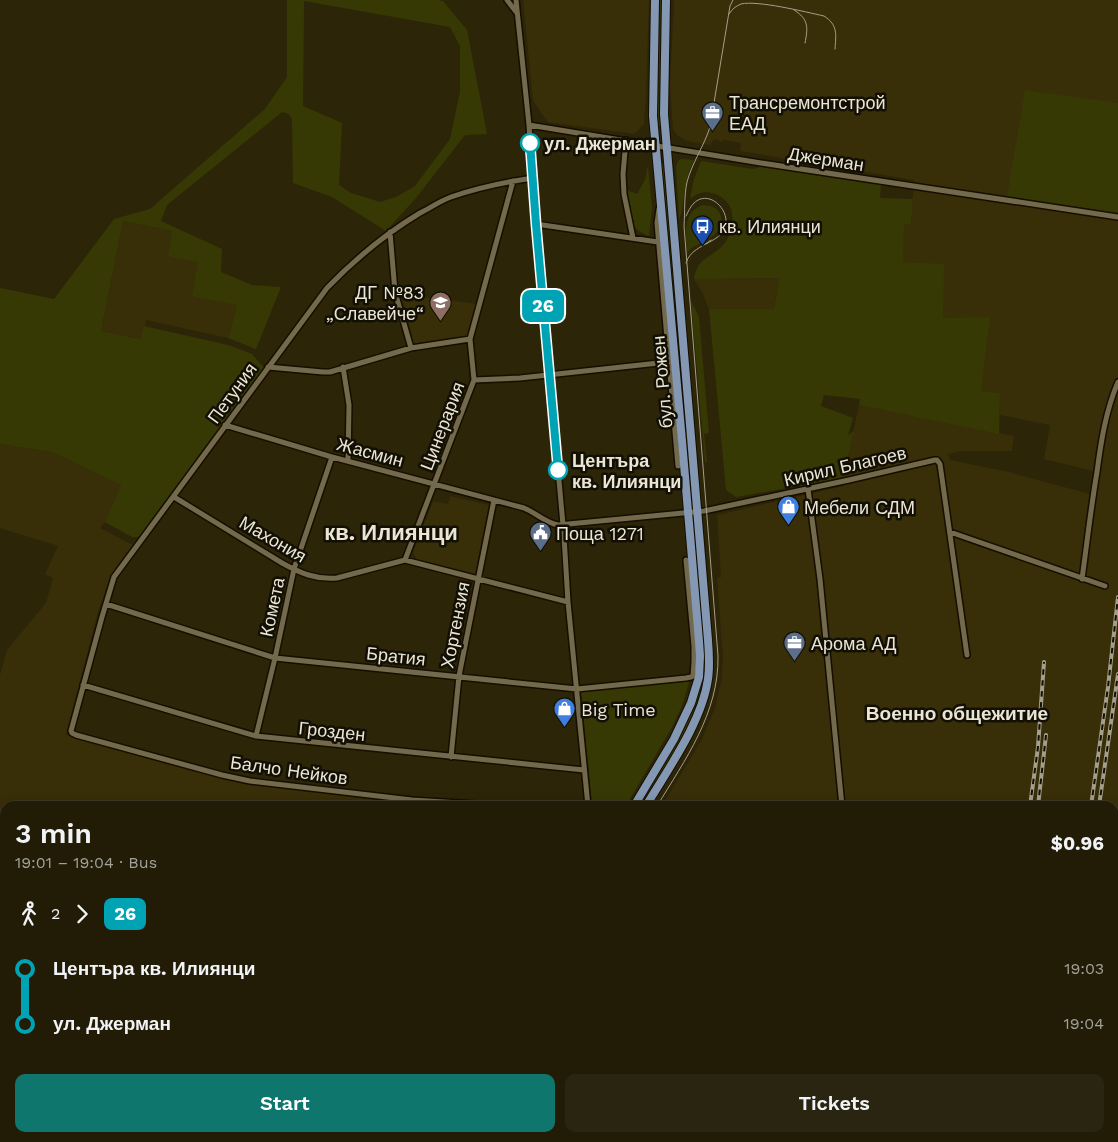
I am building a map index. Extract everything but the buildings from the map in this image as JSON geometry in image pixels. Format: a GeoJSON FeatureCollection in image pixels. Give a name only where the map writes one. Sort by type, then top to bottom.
{"type":"FeatureCollection","features":[{"type":"Feature","properties":{"kind":"main road","name":"бул. Рожен"},"geometry":{"type":"LineString","coordinates":[[637,801],[687,713],[696,688],[700,656],[691,581],[687,513],[679,441],[655,145],[652,97],[655,0]]}},
{"type":"Feature","properties":{"kind":"main road","name":"бул. Рожен"},"geometry":{"type":"LineString","coordinates":[[649,801],[692,727],[703,701],[709,665],[709,645],[666,147],[664,97],[666,0]]}},
{"type":"Feature","properties":{"kind":"street"},"geometry":{"type":"LineString","coordinates":[[507,0],[517,13]]}},
{"type":"Feature","properties":{"kind":"street"},"geometry":{"type":"LineString","coordinates":[[516,0],[529,125],[568,602],[587,801]]}},
{"type":"Feature","properties":{"kind":"street","name":"Джерман"},"geometry":{"type":"LineString","coordinates":[[529,125],[1118,218]]}},
{"type":"Feature","properties":{"kind":"street"},"geometry":{"type":"LineString","coordinates":[[626,140],[623,174],[624,194],[633,238]]}},
{"type":"Feature","properties":{"kind":"street","name":"Петуния"},"geometry":{"type":"LineString","coordinates":[[72,733],[71,729],[83,685],[116,574],[327,288],[347,268],[390,232],[429,208],[450,198],[498,184],[533,178]]}},
{"type":"Feature","properties":{"kind":"street","name":"Цинерария"},"geometry":{"type":"LineString","coordinates":[[405,560],[474,380],[470,339],[513,181]]}},
{"type":"Feature","properties":{"kind":"street"},"geometry":{"type":"LineString","coordinates":[[660,201],[657,222],[658,242],[668,362],[679,441],[678,466]]}},
{"type":"Feature","properties":{"kind":"street"},"geometry":{"type":"LineString","coordinates":[[536,224],[658,242]]}},
{"type":"Feature","properties":{"kind":"street"},"geometry":{"type":"LineString","coordinates":[[390,232],[396,292],[410,348]]}},
{"type":"Feature","properties":{"kind":"street"},"geometry":{"type":"LineString","coordinates":[[268,367],[330,372],[410,348],[470,339]]}},
{"type":"Feature","properties":{"kind":"street"},"geometry":{"type":"LineString","coordinates":[[474,380],[520,378],[668,362]]}},
{"type":"Feature","properties":{"kind":"street"},"geometry":{"type":"LineString","coordinates":[[343,367],[349,405],[348,461]]}},
{"type":"Feature","properties":{"kind":"street"},"geometry":{"type":"LineString","coordinates":[[1082,579],[1101,444],[1112,397],[1118,382]]}},
{"type":"Feature","properties":{"kind":"street","name":"Жасмин"},"geometry":{"type":"LineString","coordinates":[[225,425],[332,457],[524,508],[553,524],[563,524]]}},
{"type":"Feature","properties":{"kind":"street","name":"Комета"},"geometry":{"type":"LineString","coordinates":[[256,736],[276,658],[294,570],[332,457]]}},
{"type":"Feature","properties":{"kind":"street","name":"Кирил Благоев"},"geometry":{"type":"LineString","coordinates":[[563,524],[697,512],[937,460],[940,464],[967,655]]}},
{"type":"Feature","properties":{"kind":"street"},"geometry":{"type":"LineString","coordinates":[[808,489],[820,580],[842,801]]}},
{"type":"Feature","properties":{"kind":"street","name":"Махония"},"geometry":{"type":"LineString","coordinates":[[174,497],[294,570],[313,577],[328,579],[350,575],[405,560]]}},
{"type":"Feature","properties":{"kind":"street","name":"Хортензия"},"geometry":{"type":"LineString","coordinates":[[450,757],[459,676],[494,500]]}},
{"type":"Feature","properties":{"kind":"street"},"geometry":{"type":"LineString","coordinates":[[950,532],[1105,586]]}},
{"type":"Feature","properties":{"kind":"street"},"geometry":{"type":"LineString","coordinates":[[405,560],[568,602]]}},
{"type":"Feature","properties":{"kind":"street"},"geometry":{"type":"LineString","coordinates":[[686,560],[691,581]]}},
{"type":"Feature","properties":{"kind":"street","name":"Братия"},"geometry":{"type":"LineString","coordinates":[[106,604],[276,658],[577,689],[691,677],[694,672],[691,581]]}},
{"type":"Feature","properties":{"kind":"street","name":"Грозден"},"geometry":{"type":"LineString","coordinates":[[83,685],[256,736],[584,770]]}},
{"type":"Feature","properties":{"kind":"street","name":"Балчо Нейков"},"geometry":{"type":"LineString","coordinates":[[72,733],[76,736],[250,781],[428,801]]}},
{"type":"Feature","properties":{"kind":"shaded area"},"geometry":{"type":"Polygon","coordinates":[[[287,0],[443,1],[467,30],[487,134],[465,135],[416,198],[386,231],[332,197],[293,183],[292,119],[289,114],[282,112],[167,205],[161,221],[222,249],[221,272],[252,285],[281,287],[256,349],[228,338],[237,305],[192,296],[198,262],[168,256],[172,231],[123,221],[101,331],[141,339],[144,326],[228,345],[252,354],[264,368],[139,537],[132,537],[105,522],[121,485],[52,452],[0,444],[0,288],[54,299],[114,219],[150,209],[265,109],[287,77],[287,0]],[[304,1],[303,106],[342,123],[339,185],[351,193],[380,202],[396,197],[415,186],[450,139],[460,92],[460,46],[450,27],[304,1]]]}},
{"type":"Feature","properties":{"kind":"shaded area"},"geometry":{"type":"Polygon","coordinates":[[[523,0],[649,0],[644,124],[634,134],[548,122],[533,101],[523,0]]]}},
{"type":"Feature","properties":{"kind":"shaded area"},"geometry":{"type":"Polygon","coordinates":[[[659,0],[662,0],[660,126],[658,126],[657,89],[659,0]]]}},
{"type":"Feature","properties":{"kind":"shaded area"},"geometry":{"type":"Polygon","coordinates":[[[674,0],[1118,0],[1118,801],[665,801],[702,739],[715,708],[721,682],[723,658],[717,578],[721,577],[717,515],[844,486],[843,478],[859,405],[1014,436],[1012,451],[962,451],[948,454],[950,460],[1009,472],[1090,494],[1093,471],[1044,459],[1050,425],[1000,415],[1000,393],[981,392],[943,318],[902,262],[904,224],[911,224],[914,180],[740,151],[741,143],[723,140],[722,142],[714,139],[710,145],[687,141],[678,136],[673,130],[670,87],[674,0]]]}},
{"type":"Feature","properties":{"kind":"shaded area"},"geometry":{"type":"Polygon","coordinates":[[[1025,90],[1118,103],[1118,213],[1007,196],[1025,90]]]}},
{"type":"Feature","properties":{"kind":"shaded area"},"geometry":{"type":"Polygon","coordinates":[[[681,159],[694,160],[688,176],[679,219],[676,166],[681,159]]]}},
{"type":"Feature","properties":{"kind":"shaded area"},"geometry":{"type":"Polygon","coordinates":[[[701,161],[753,169],[763,166],[881,185],[880,198],[913,199],[911,224],[904,225],[903,262],[944,264],[943,318],[990,317],[981,391],[1000,393],[999,434],[859,405],[860,399],[824,395],[821,406],[853,418],[848,435],[854,431],[843,478],[736,497],[726,490],[709,309],[774,309],[779,278],[694,279],[698,267],[703,260],[724,245],[731,230],[732,219],[730,206],[718,195],[708,192],[697,194],[690,199],[694,179],[701,161]]]}},
{"type":"Feature","properties":{"kind":"shaded area"},"geometry":{"type":"Polygon","coordinates":[[[661,163],[664,163],[693,497],[690,498],[661,163]]]}},
{"type":"Feature","properties":{"kind":"shaded area"},"geometry":{"type":"Polygon","coordinates":[[[648,165],[652,207],[649,236],[642,233],[634,225],[627,190],[637,194],[645,180],[648,165]]]}},
{"type":"Feature","properties":{"kind":"shaded area"},"geometry":{"type":"Polygon","coordinates":[[[704,205],[714,207],[719,212],[722,221],[721,227],[713,236],[691,248],[687,254],[686,225],[688,218],[697,208],[704,205]]]}},
{"type":"Feature","properties":{"kind":"shaded area"},"geometry":{"type":"Polygon","coordinates":[[[123,221],[172,231],[237,305],[228,338],[146,320],[142,339],[101,331],[123,221]]]}},
{"type":"Feature","properties":{"kind":"shaded area"},"geometry":{"type":"Polygon","coordinates":[[[779,278],[774,309],[709,309],[694,279],[779,278]]]}},
{"type":"Feature","properties":{"kind":"shaded area","name":"ДГ №83 „Славейче“"},"geometry":{"type":"Polygon","coordinates":[[[401,294],[477,304],[467,337],[414,344],[401,294]]]}},
{"type":"Feature","properties":{"kind":"shaded area"},"geometry":{"type":"Polygon","coordinates":[[[691,301],[699,317],[709,433],[704,434],[707,462],[705,462],[691,301]]]}},
{"type":"Feature","properties":{"kind":"shaded area"},"geometry":{"type":"Polygon","coordinates":[[[0,444],[52,452],[121,485],[105,522],[100,528],[133,545],[112,573],[98,612],[66,735],[229,779],[403,801],[0,801],[0,675],[7,650],[46,603],[53,578],[45,574],[58,546],[0,528],[0,444]]]}},
{"type":"Feature","properties":{"kind":"shaded area"},"geometry":{"type":"Polygon","coordinates":[[[450,496],[489,505],[475,574],[416,559],[413,552],[433,502],[448,504],[450,496]]]}},
{"type":"Feature","properties":{"kind":"shaded area"},"geometry":{"type":"Polygon","coordinates":[[[695,525],[706,658],[703,679],[699,698],[683,736],[644,801],[641,801],[684,726],[692,709],[703,673],[692,526],[695,525]]]}},
{"type":"Feature","properties":{"kind":"shaded area"},"geometry":{"type":"Polygon","coordinates":[[[688,681],[689,683],[682,706],[672,727],[629,801],[592,801],[581,692],[688,681]]]}},
{"type":"Feature","properties":{"kind":"tram line"},"geometry":{"type":"LineString","coordinates":[[660,801],[689,753],[707,716],[717,677],[718,656],[684,226],[687,182],[710,127],[730,6],[733,0]]}},
{"type":"Feature","properties":{"kind":"tram line"},"geometry":{"type":"LineString","coordinates":[[729,14],[737,6],[748,3],[782,7],[824,16],[834,26],[836,34],[835,49]]}},
{"type":"Feature","properties":{"kind":"tram line"},"geometry":{"type":"LineString","coordinates":[[794,10],[805,20],[807,33],[805,43]]}},
{"type":"Feature","properties":{"kind":"tram line"},"geometry":{"type":"LineString","coordinates":[[686,216],[694,203],[701,199],[714,201],[720,206],[724,212],[726,226],[720,235],[706,244]]}},
{"type":"Feature","properties":{"kind":"tram line"},"geometry":{"type":"LineString","coordinates":[[686,263],[693,252],[711,240]]}},
{"type":"Feature","properties":{"kind":"railway"},"geometry":{"type":"LineString","coordinates":[[1092,801],[1108,687],[1118,597]]}},
{"type":"Feature","properties":{"kind":"railway"},"geometry":{"type":"LineString","coordinates":[[1031,801],[1038,747],[1044,662]]}},
{"type":"Feature","properties":{"kind":"railway"},"geometry":{"type":"LineString","coordinates":[[1100,801],[1118,674]]}},
{"type":"Feature","properties":{"kind":"railway"},"geometry":{"type":"LineString","coordinates":[[1039,801],[1046,735]]}},
{"type":"Feature","properties":{"kind":"bus line","name":"26"},"geometry":{"type":"LineString","coordinates":[[530,143],[558,470]]}},
{"type":"Feature","properties":{"kind":"place","name":"Трансремонтстрой ЕАД"},"geometry":{"type":"Point","coordinates":[713,131]}},
{"type":"Feature","properties":{"kind":"place","name":"ул. Джерман"},"geometry":{"type":"Point","coordinates":[530,143]}},
{"type":"Feature","properties":{"kind":"place","name":"кв. Илиянци"},"geometry":{"type":"Point","coordinates":[703,245]}},
{"type":"Feature","properties":{"kind":"place","name":"ДГ №83 „Славейче“"},"geometry":{"type":"Point","coordinates":[440,321]}},
{"type":"Feature","properties":{"kind":"place","name":"Центъра кв. Илиянци"},"geometry":{"type":"Point","coordinates":[558,470]}},
{"type":"Feature","properties":{"kind":"place","name":"Мебели СДМ"},"geometry":{"type":"Point","coordinates":[788,526]}},
{"type":"Feature","properties":{"kind":"place","name":"Поща 1271"},"geometry":{"type":"Point","coordinates":[540,552]}},
{"type":"Feature","properties":{"kind":"place","name":"Арома АД"},"geometry":{"type":"Point","coordinates":[795,662]}},
{"type":"Feature","properties":{"kind":"place","name":"Big Time"},"geometry":{"type":"Point","coordinates":[565,728]}},
{"type":"Feature","properties":{"kind":"district","name":"кв. Илиянци"},"geometry":{"type":"Point","coordinates":[391,532]}},
{"type":"Feature","properties":{"kind":"district","name":"Военно общежитие"},"geometry":{"type":"Point","coordinates":[957,713]}}]}
